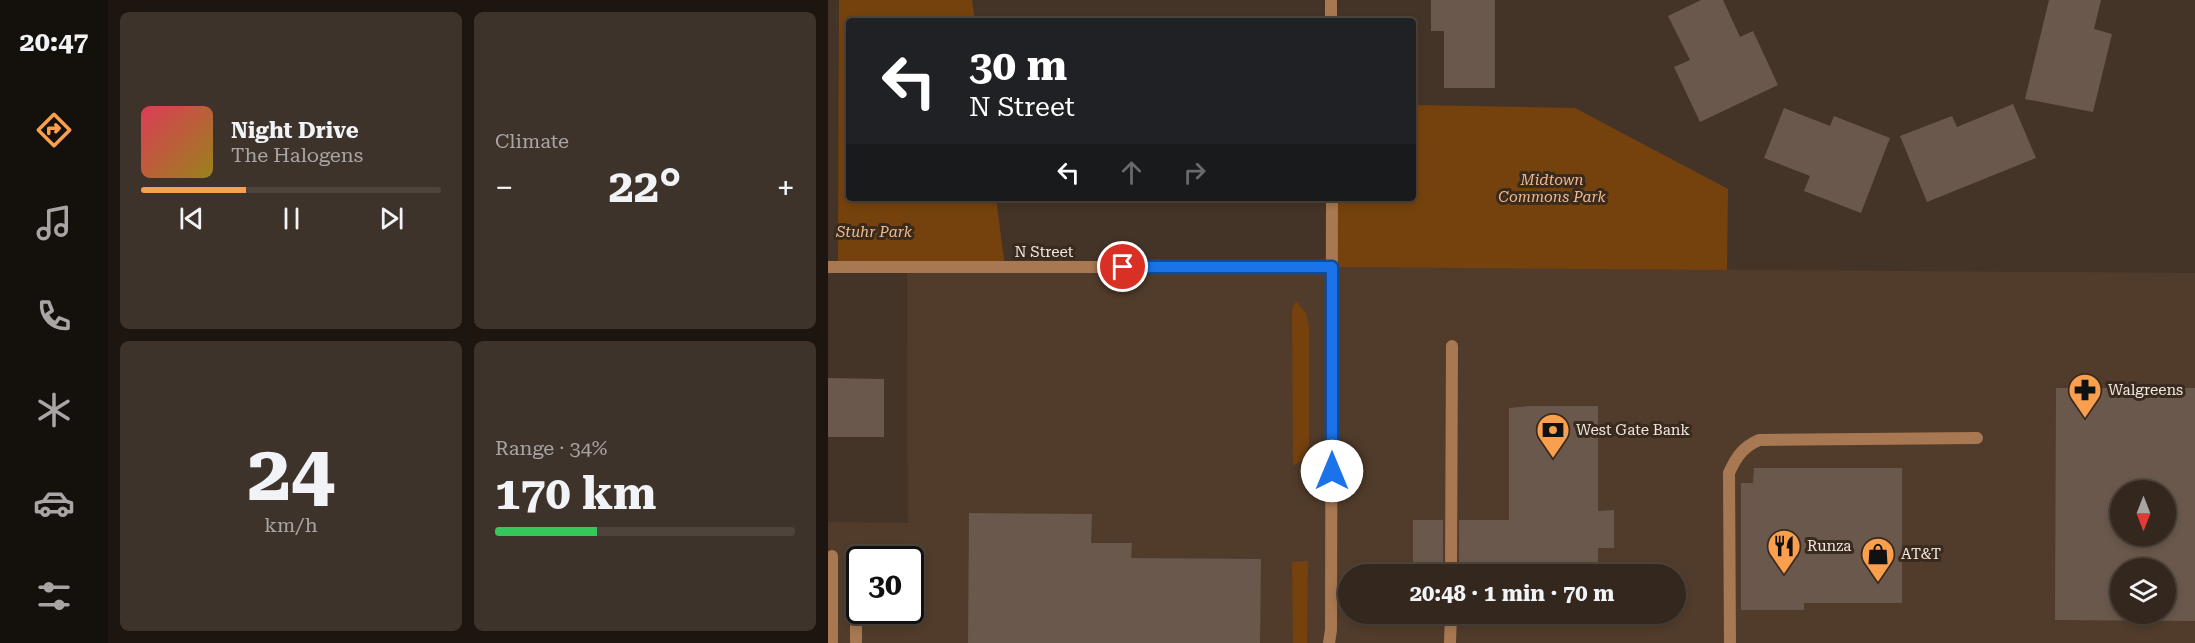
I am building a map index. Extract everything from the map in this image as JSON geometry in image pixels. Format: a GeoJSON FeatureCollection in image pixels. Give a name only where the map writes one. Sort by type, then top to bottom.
{"type":"FeatureCollection","features":[{"type":"Feature","properties":{"kind":"street"},"geometry":{"type":"LineString","coordinates":[[1331,0],[1331,18]]}},
{"type":"Feature","properties":{"kind":"street"},"geometry":{"type":"LineString","coordinates":[[1329,643],[1331,630],[1332,201]]}},
{"type":"Feature","properties":{"kind":"street","name":"N Street"},"geometry":{"type":"LineString","coordinates":[[828,267],[1332,267]]}},
{"type":"Feature","properties":{"kind":"street"},"geometry":{"type":"LineString","coordinates":[[1451,564],[1452,346]]}},
{"type":"Feature","properties":{"kind":"street"},"geometry":{"type":"LineString","coordinates":[[1730,643],[1729,473],[1734,462],[1749,445],[1760,440],[1977,438]]}},
{"type":"Feature","properties":{"kind":"street"},"geometry":{"type":"LineString","coordinates":[[832,556],[832,641]]}},
{"type":"Feature","properties":{"kind":"street"},"geometry":{"type":"LineString","coordinates":[[855,624],[855,641]]}},
{"type":"Feature","properties":{"kind":"street"},"geometry":{"type":"LineString","coordinates":[[1450,643],[1451,624]]}},
{"type":"Feature","properties":{"kind":"street"},"geometry":{"type":"LineString","coordinates":[[1331,630],[1334,643]]}},
{"type":"Feature","properties":{"kind":"shaded area"},"geometry":{"type":"Polygon","coordinates":[[[907,267],[1332,267],[2195,273],[2195,643],[828,643],[828,522],[908,523],[907,267]]]}},
{"type":"Feature","properties":{"kind":"green space","name":"Stuhr Park"},"geometry":{"type":"Polygon","coordinates":[[[839,0],[972,0],[975,18],[846,18],[846,201],[996,201],[1005,267],[838,267],[839,0]]]}},
{"type":"Feature","properties":{"kind":"green space","name":"Midtown Commons Park"},"geometry":{"type":"Polygon","coordinates":[[[1416,105],[1575,108],[1728,189],[1727,270],[1332,267],[1332,201],[1416,201],[1416,105]]]}},
{"type":"Feature","properties":{"kind":"green space"},"geometry":{"type":"Polygon","coordinates":[[[1296,301],[1306,313],[1309,326],[1309,445],[1304,459],[1293,466],[1292,309],[1296,301]]]}},
{"type":"Feature","properties":{"kind":"green space"},"geometry":{"type":"Polygon","coordinates":[[[1308,561],[1307,643],[1293,643],[1292,562],[1308,561]]]}},
{"type":"Feature","properties":{"kind":"building"},"geometry":{"type":"Polygon","coordinates":[[[1431,0],[1495,0],[1495,88],[1444,88],[1444,31],[1431,31],[1431,0]]]}},
{"type":"Feature","properties":{"kind":"building"},"geometry":{"type":"Polygon","coordinates":[[[1701,0],[1723,0],[1740,37],[1753,31],[1778,85],[1700,122],[1674,67],[1690,60],[1668,16],[1701,0]]]}},
{"type":"Feature","properties":{"kind":"building"},"geometry":{"type":"Polygon","coordinates":[[[2049,0],[2101,0],[2094,29],[2112,34],[2093,112],[2025,99],[2049,0]]]}},
{"type":"Feature","properties":{"kind":"building"},"geometry":{"type":"Polygon","coordinates":[[[2013,104],[2036,158],[1927,202],[1900,136],[1952,116],[1957,127],[2013,104]]]}},
{"type":"Feature","properties":{"kind":"building"},"geometry":{"type":"Polygon","coordinates":[[[1784,108],[1830,126],[1834,116],[1890,138],[1861,213],[1804,191],[1810,176],[1764,158],[1784,108]]]}},
{"type":"Feature","properties":{"kind":"building"},"geometry":{"type":"Polygon","coordinates":[[[828,378],[884,379],[884,437],[828,437],[828,378]]]}},
{"type":"Feature","properties":{"kind":"building","name":"Walgreens"},"geometry":{"type":"Polygon","coordinates":[[[2056,388],[2195,388],[2195,621],[2176,621],[2176,558],[2110,558],[2110,620],[2055,620],[2056,388]]]}},
{"type":"Feature","properties":{"kind":"building","name":"West Gate Bank"},"geometry":{"type":"Polygon","coordinates":[[[1598,406],[1598,511],[1614,510],[1614,548],[1598,548],[1598,564],[1459,564],[1459,520],[1509,520],[1509,408],[1598,406]]]}},
{"type":"Feature","properties":{"kind":"building"},"geometry":{"type":"Polygon","coordinates":[[[1754,468],[1902,468],[1902,603],[1804,603],[1804,610],[1741,610],[1741,483],[1753,483],[1754,468]]]}},
{"type":"Feature","properties":{"kind":"building"},"geometry":{"type":"Polygon","coordinates":[[[969,513],[1092,514],[1091,543],[1132,543],[1131,558],[1261,559],[1260,643],[968,643],[969,513]]]}},
{"type":"Feature","properties":{"kind":"building"},"geometry":{"type":"Polygon","coordinates":[[[1413,520],[1443,520],[1443,564],[1413,564],[1413,520]]]}},
{"type":"Feature","properties":{"kind":"place","name":"Walgreens"},"geometry":{"type":"Point","coordinates":[2085,419]}},
{"type":"Feature","properties":{"kind":"place","name":"West Gate Bank"},"geometry":{"type":"Point","coordinates":[1553,459]}},
{"type":"Feature","properties":{"kind":"place","name":"Runza"},"geometry":{"type":"Point","coordinates":[1784,575]}},
{"type":"Feature","properties":{"kind":"place","name":"AT&T"},"geometry":{"type":"Point","coordinates":[1878,583]}},
{"type":"Feature","properties":{"kind":"route"},"geometry":{"type":"LineString","coordinates":[[1123,267],[1332,267],[1332,471]]}}]}
